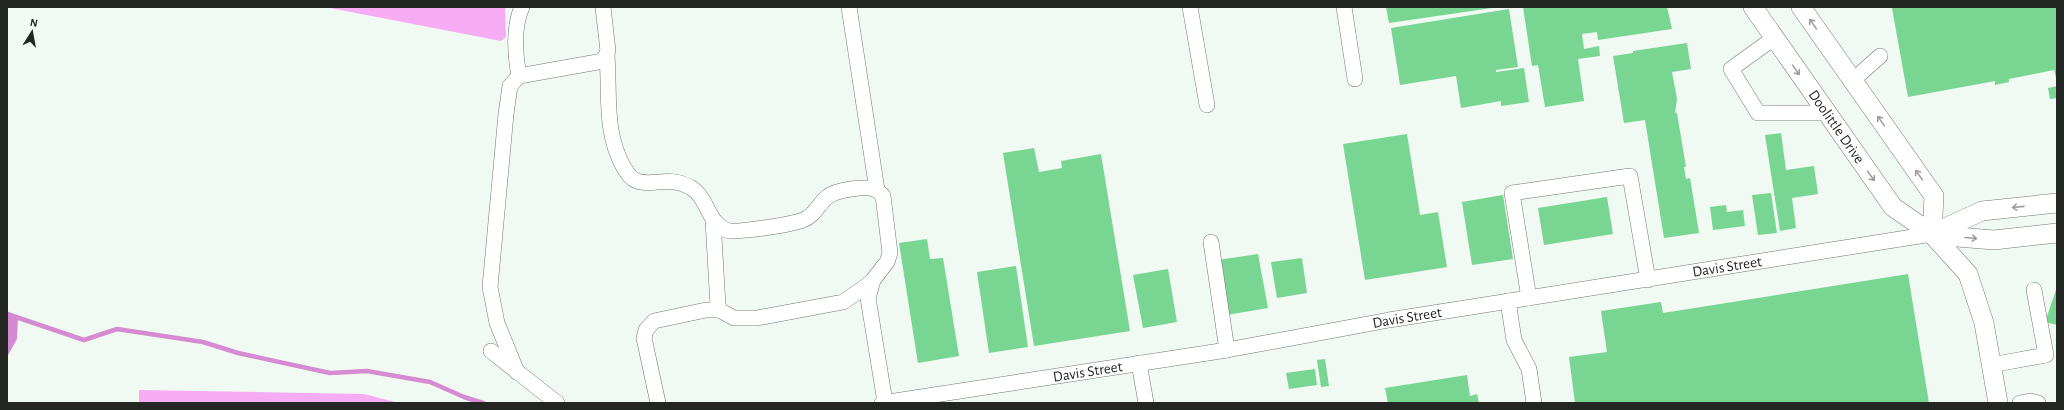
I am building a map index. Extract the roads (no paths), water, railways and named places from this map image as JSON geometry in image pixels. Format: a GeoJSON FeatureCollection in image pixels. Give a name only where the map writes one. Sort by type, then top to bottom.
{"type":"FeatureCollection","features":[{"type":"Feature","properties":{"kind":"main road","name":"Doolittle Drive"},"geometry":{"type":"LineString","coordinates":[[1753,7],[1893,207],[1932,234],[1970,279],[1984,322],[1998,403]]}},
{"type":"Feature","properties":{"kind":"main road"},"geometry":{"type":"LineString","coordinates":[[1801,7],[1934,196],[1932,234]]}},
{"type":"Feature","properties":{"kind":"main road","name":"Davis Street"},"geometry":{"type":"LineString","coordinates":[[1932,234],[1982,211],[2057,203]]}},
{"type":"Feature","properties":{"kind":"main road","name":"Davis Street"},"geometry":{"type":"LineString","coordinates":[[1932,234],[1994,240],[2057,233]]}},
{"type":"Feature","properties":{"kind":"street"},"geometry":{"type":"LineString","coordinates":[[519,76],[516,33],[522,7]]}},
{"type":"Feature","properties":{"kind":"street"},"geometry":{"type":"LineString","coordinates":[[603,7],[609,82],[608,103],[611,134],[615,148],[630,177],[642,183],[672,180],[692,188],[704,201],[713,220],[718,306],[720,310]]}},
{"type":"Feature","properties":{"kind":"street"},"geometry":{"type":"LineString","coordinates":[[849,7],[877,190]]}},
{"type":"Feature","properties":{"kind":"street"},"geometry":{"type":"LineString","coordinates":[[1190,7],[1207,104]]}},
{"type":"Feature","properties":{"kind":"street"},"geometry":{"type":"LineString","coordinates":[[1344,7],[1355,79]]}},
{"type":"Feature","properties":{"kind":"street"},"geometry":{"type":"LineString","coordinates":[[1774,38],[1730,68],[1758,113],[1826,113]]}},
{"type":"Feature","properties":{"kind":"street"},"geometry":{"type":"LineString","coordinates":[[517,372],[497,323],[490,287],[506,114],[510,86],[519,76],[603,62],[607,56]]}},
{"type":"Feature","properties":{"kind":"street"},"geometry":{"type":"LineString","coordinates":[[1852,81],[1880,56]]}},
{"type":"Feature","properties":{"kind":"street"},"geometry":{"type":"LineString","coordinates":[[1529,298],[1512,193],[1520,191],[1630,176],[1648,280]]}},
{"type":"Feature","properties":{"kind":"street"},"geometry":{"type":"LineString","coordinates":[[658,403],[644,338],[649,326],[654,321],[706,310],[720,310],[734,318],[757,318],[843,302],[873,280],[887,262],[890,253],[883,196],[877,190],[866,188],[832,193],[812,214],[804,220],[795,222],[732,231],[726,230],[713,220]]}},
{"type":"Feature","properties":{"kind":"street","name":"Davis Street"},"geometry":{"type":"LineString","coordinates":[[884,403],[962,397],[1139,363],[1227,350],[1389,320],[1932,234]]}},
{"type":"Feature","properties":{"kind":"street"},"geometry":{"type":"LineString","coordinates":[[1211,242],[1227,350]]}},
{"type":"Feature","properties":{"kind":"street"},"geometry":{"type":"LineString","coordinates":[[873,280],[868,298],[884,403]]}},
{"type":"Feature","properties":{"kind":"street"},"geometry":{"type":"LineString","coordinates":[[1991,365],[2046,355],[2034,290]]}},
{"type":"Feature","properties":{"kind":"street"},"geometry":{"type":"LineString","coordinates":[[1508,301],[1514,340],[1529,369],[1534,403]]}},
{"type":"Feature","properties":{"kind":"street"},"geometry":{"type":"LineString","coordinates":[[491,351],[558,403]]}},
{"type":"Feature","properties":{"kind":"street"},"geometry":{"type":"LineString","coordinates":[[1139,363],[1146,403]]}},
{"type":"Feature","properties":{"kind":"street"},"geometry":{"type":"LineString","coordinates":[[2020,403],[2030,401],[2038,403]]}},
{"type":"Feature","properties":{"kind":"waterway"},"geometry":{"type":"LineString","coordinates":[[7,314],[84,340],[117,329],[203,342],[238,353],[330,373],[367,371],[430,382],[464,397],[483,403]]}}]}
